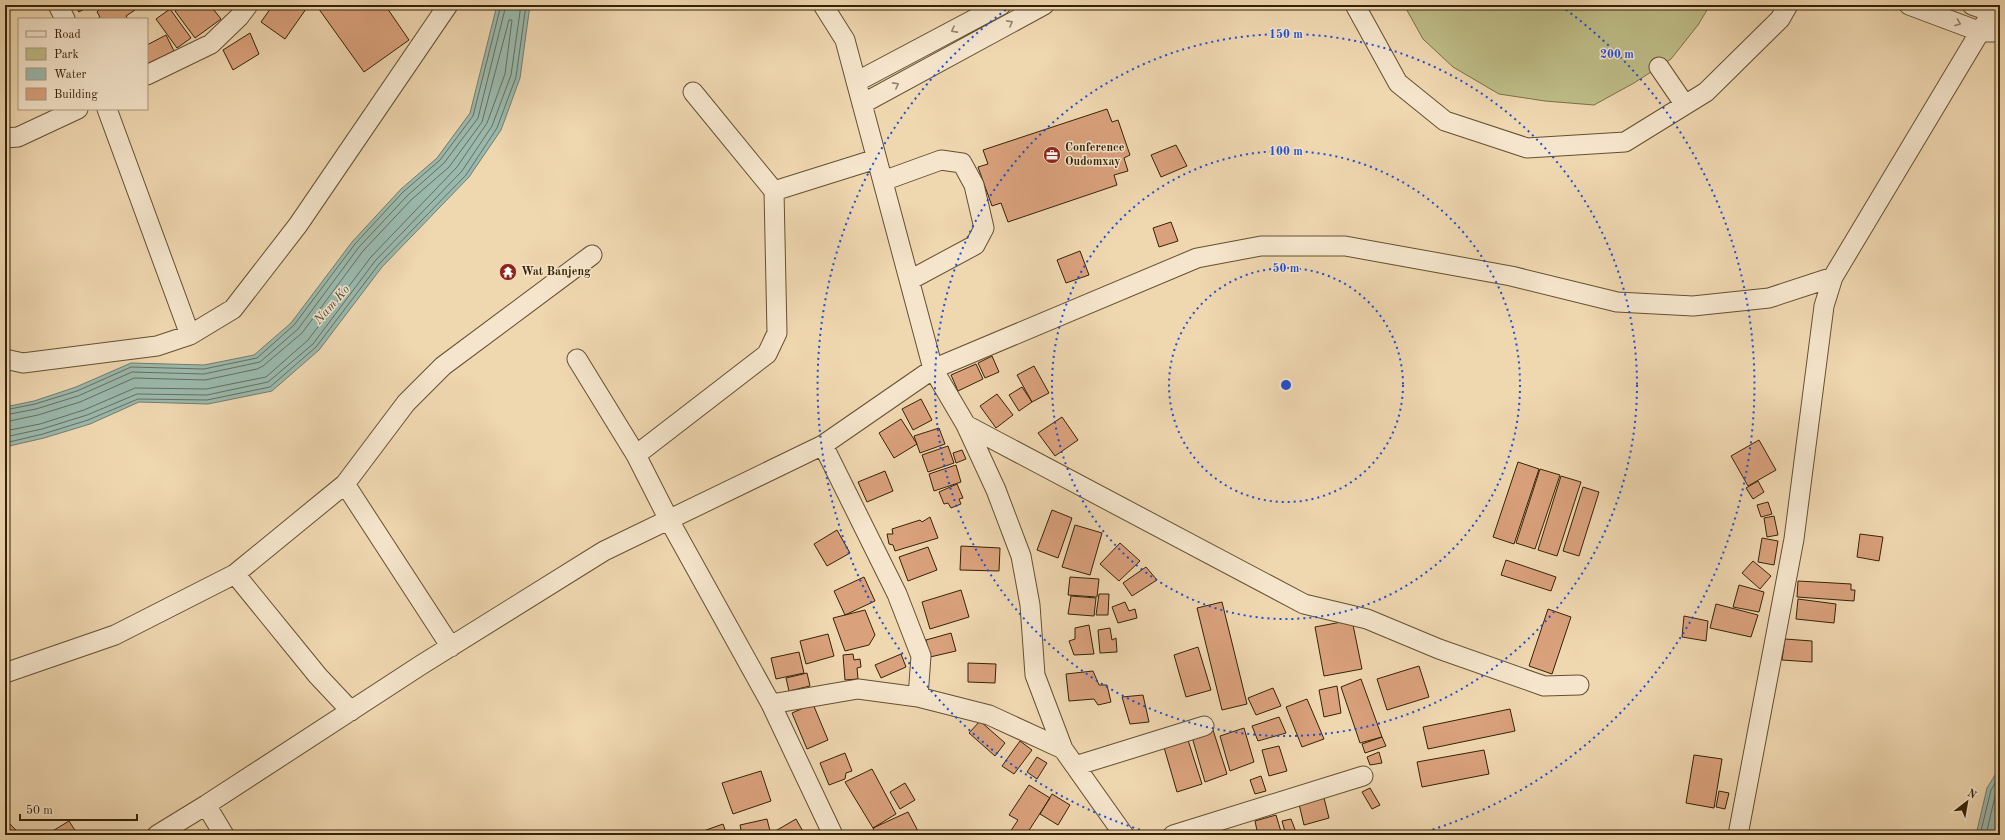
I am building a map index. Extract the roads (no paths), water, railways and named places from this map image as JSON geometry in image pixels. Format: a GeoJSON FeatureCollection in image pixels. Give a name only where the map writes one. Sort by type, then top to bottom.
{"type":"FeatureCollection","features":[{"type":"Feature","properties":{"kind":"street"},"geometry":{"type":"LineString","coordinates":[[58,5],[64,18]]}},
{"type":"Feature","properties":{"kind":"street"},"geometry":{"type":"LineString","coordinates":[[148,75],[211,44],[239,17],[248,5]]}},
{"type":"Feature","properties":{"kind":"street"},"geometry":{"type":"LineString","coordinates":[[5,360],[23,363],[157,346],[190,335],[233,309],[298,225],[448,5]]}},
{"type":"Feature","properties":{"kind":"street"},"geometry":{"type":"LineString","coordinates":[[823,5],[844,40],[933,369],[966,425],[996,490],[1021,556],[1030,605],[1035,675],[1063,749],[1124,835]]}},
{"type":"Feature","properties":{"kind":"street"},"geometry":{"type":"LineString","coordinates":[[856,82],[1001,5]]}},
{"type":"Feature","properties":{"kind":"street"},"geometry":{"type":"LineString","coordinates":[[862,104],[1044,5]]}},
{"type":"Feature","properties":{"kind":"street"},"geometry":{"type":"LineString","coordinates":[[1355,5],[1398,83],[1445,121],[1527,148],[1625,142],[1706,92],[1780,19],[1788,5]]}},
{"type":"Feature","properties":{"kind":"street"},"geometry":{"type":"LineString","coordinates":[[1909,5],[1981,32],[2000,32]]}},
{"type":"Feature","properties":{"kind":"street"},"geometry":{"type":"LineString","coordinates":[[1738,835],[1794,540],[1824,306],[1833,277],[1981,32],[1996,12],[1972,5]]}},
{"type":"Feature","properties":{"kind":"street"},"geometry":{"type":"LineString","coordinates":[[1659,67],[1685,105]]}},
{"type":"Feature","properties":{"kind":"street"},"geometry":{"type":"LineString","coordinates":[[636,455],[767,354],[777,333],[774,191],[692,92]]}},
{"type":"Feature","properties":{"kind":"street"},"geometry":{"type":"LineString","coordinates":[[5,138],[18,137],[76,110]]}},
{"type":"Feature","properties":{"kind":"street"},"geometry":{"type":"LineString","coordinates":[[107,110],[190,335]]}},
{"type":"Feature","properties":{"kind":"street"},"geometry":{"type":"LineString","coordinates":[[774,191],[876,159]]}},
{"type":"Feature","properties":{"kind":"street"},"geometry":{"type":"LineString","coordinates":[[883,181],[941,160],[962,163],[974,185],[984,228],[975,244],[910,280]]}},
{"type":"Feature","properties":{"kind":"street"},"geometry":{"type":"LineString","coordinates":[[157,835],[604,551],[823,445],[933,369],[1197,258],[1261,246],[1345,246],[1511,276],[1617,302],[1693,306],[1769,298],[1833,277]]}},
{"type":"Feature","properties":{"kind":"street"},"geometry":{"type":"LineString","coordinates":[[5,673],[115,635],[235,574],[345,484],[406,403],[443,366],[592,255]]}},
{"type":"Feature","properties":{"kind":"street"},"geometry":{"type":"LineString","coordinates":[[577,359],[636,455],[669,520],[771,704],[833,835]]}},
{"type":"Feature","properties":{"kind":"street"},"geometry":{"type":"LineString","coordinates":[[966,425],[1304,604],[1367,619],[1439,649],[1544,686],[1578,685]]}},
{"type":"Feature","properties":{"kind":"street"},"geometry":{"type":"LineString","coordinates":[[823,445],[900,601],[920,656],[918,697]]}},
{"type":"Feature","properties":{"kind":"street"},"geometry":{"type":"LineString","coordinates":[[345,484],[451,647]]}},
{"type":"Feature","properties":{"kind":"street"},"geometry":{"type":"LineString","coordinates":[[235,574],[318,676],[351,711]]}},
{"type":"Feature","properties":{"kind":"street"},"geometry":{"type":"LineString","coordinates":[[771,704],[858,689],[918,697],[989,715],[1063,749]]}},
{"type":"Feature","properties":{"kind":"street"},"geometry":{"type":"LineString","coordinates":[[1074,766],[1204,726]]}},
{"type":"Feature","properties":{"kind":"street"},"geometry":{"type":"LineString","coordinates":[[1173,835],[1363,776]]}},
{"type":"Feature","properties":{"kind":"street"},"geometry":{"type":"LineString","coordinates":[[206,805],[224,835]]}},
{"type":"Feature","properties":{"kind":"water","name":"Nam Ko"},"geometry":{"type":"Polygon","coordinates":[[[497,5],[530,5],[520,78],[501,130],[469,177],[382,267],[319,350],[272,391],[208,404],[139,402],[90,424],[44,438],[5,447],[5,407],[34,401],[76,387],[131,363],[204,365],[254,355],[291,323],[352,242],[401,189],[437,158],[470,113],[497,5]]]}},
{"type":"Feature","properties":{"kind":"water"},"geometry":{"type":"Polygon","coordinates":[[[2000,767],[2000,835],[1976,835],[1987,788],[2000,767]]]}},
{"type":"Feature","properties":{"kind":"place","name":"Conference Oudomxay"},"geometry":{"type":"Point","coordinates":[1052,155]}},
{"type":"Feature","properties":{"kind":"place","name":"Wat Banjeng"},"geometry":{"type":"Point","coordinates":[508,272]}}]}
